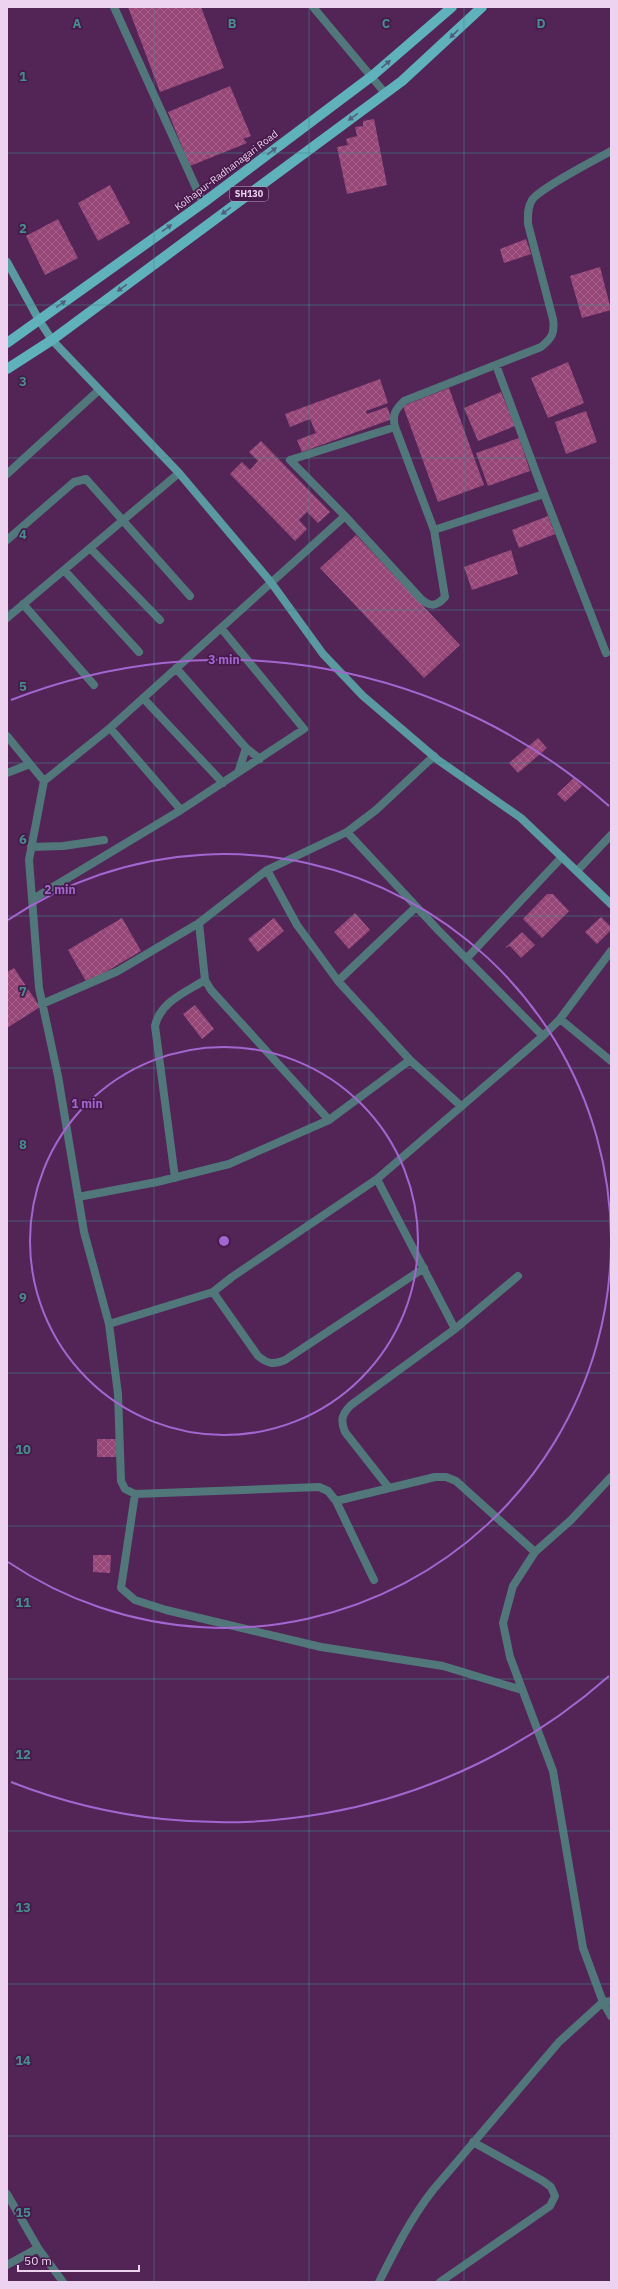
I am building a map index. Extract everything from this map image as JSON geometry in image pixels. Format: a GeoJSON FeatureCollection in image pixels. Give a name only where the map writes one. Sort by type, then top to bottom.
{"type":"FeatureCollection","features":[{"type":"Feature","properties":{"kind":"main road","name":"Kolhapur-Radhanagari Road"},"geometry":{"type":"LineString","coordinates":[[7,343],[203,203],[372,76],[452,7]]}},
{"type":"Feature","properties":{"kind":"main road","name":"SH130"},"geometry":{"type":"LineString","coordinates":[[7,369],[52,340],[385,93],[418,67],[482,7]]}},
{"type":"Feature","properties":{"kind":"street"},"geometry":{"type":"LineString","coordinates":[[114,7],[203,203]]}},
{"type":"Feature","properties":{"kind":"street"},"geometry":{"type":"LineString","coordinates":[[314,7],[385,93]]}},
{"type":"Feature","properties":{"kind":"street"},"geometry":{"type":"LineString","coordinates":[[395,427],[290,460],[345,516],[428,605],[434,605],[444,598],[434,530],[395,427],[393,417],[396,408],[404,401],[541,347],[550,340],[555,331],[528,224],[527,212],[532,200],[543,191],[611,151]]}},
{"type":"Feature","properties":{"kind":"street"},"geometry":{"type":"LineString","coordinates":[[8,265],[52,340],[179,473],[270,582],[327,659],[383,715],[434,756],[521,818],[611,904]]}},
{"type":"Feature","properties":{"kind":"street"},"geometry":{"type":"LineString","coordinates":[[496,365],[606,653]]}},
{"type":"Feature","properties":{"kind":"street"},"geometry":{"type":"LineString","coordinates":[[7,474],[99,390]]}},
{"type":"Feature","properties":{"kind":"street"},"geometry":{"type":"LineString","coordinates":[[7,618],[179,473]]}},
{"type":"Feature","properties":{"kind":"street"},"geometry":{"type":"LineString","coordinates":[[7,540],[80,479],[86,479],[91,482],[122,521],[190,596]]}},
{"type":"Feature","properties":{"kind":"street"},"geometry":{"type":"LineString","coordinates":[[434,530],[544,494]]}},
{"type":"Feature","properties":{"kind":"street"},"geometry":{"type":"LineString","coordinates":[[345,516],[270,582],[110,728],[44,781],[29,860],[33,900],[33,930],[42,1004],[58,1076],[84,1232],[109,1324],[118,1394],[121,1481],[125,1489],[135,1494],[319,1487],[328,1491],[336,1501],[374,1580]]}},
{"type":"Feature","properties":{"kind":"street"},"geometry":{"type":"LineString","coordinates":[[90,548],[160,620]]}},
{"type":"Feature","properties":{"kind":"street"},"geometry":{"type":"LineString","coordinates":[[64,570],[139,652]]}},
{"type":"Feature","properties":{"kind":"street"},"geometry":{"type":"LineString","coordinates":[[23,604],[94,684]]}},
{"type":"Feature","properties":{"kind":"street"},"geometry":{"type":"LineString","coordinates":[[33,900],[181,810],[223,783],[239,770],[260,759],[304,729],[221,628]]}},
{"type":"Feature","properties":{"kind":"street"},"geometry":{"type":"LineString","coordinates":[[176,668],[246,748],[260,759]]}},
{"type":"Feature","properties":{"kind":"street"},"geometry":{"type":"LineString","coordinates":[[143,698],[223,783]]}},
{"type":"Feature","properties":{"kind":"street"},"geometry":{"type":"LineString","coordinates":[[110,728],[181,810]]}},
{"type":"Feature","properties":{"kind":"street"},"geometry":{"type":"LineString","coordinates":[[7,736],[44,781]]}},
{"type":"Feature","properties":{"kind":"street"},"geometry":{"type":"LineString","coordinates":[[239,770],[246,748]]}},
{"type":"Feature","properties":{"kind":"street"},"geometry":{"type":"LineString","coordinates":[[42,1004],[118,971],[199,923],[267,870],[347,832],[376,810],[434,756]]}},
{"type":"Feature","properties":{"kind":"street"},"geometry":{"type":"LineString","coordinates":[[7,773],[30,764]]}},
{"type":"Feature","properties":{"kind":"street"},"geometry":{"type":"LineString","coordinates":[[347,832],[416,907],[543,1036]]}},
{"type":"Feature","properties":{"kind":"street"},"geometry":{"type":"LineString","coordinates":[[577,871],[611,835]]}},
{"type":"Feature","properties":{"kind":"street"},"geometry":{"type":"LineString","coordinates":[[31,848],[63,846],[104,840]]}},
{"type":"Feature","properties":{"kind":"street"},"geometry":{"type":"LineString","coordinates":[[467,958],[562,857]]}},
{"type":"Feature","properties":{"kind":"street"},"geometry":{"type":"LineString","coordinates":[[267,870],[297,925],[338,981],[410,1060],[461,1106]]}},
{"type":"Feature","properties":{"kind":"street"},"geometry":{"type":"LineString","coordinates":[[338,981],[416,907]]}},
{"type":"Feature","properties":{"kind":"street"},"geometry":{"type":"LineString","coordinates":[[199,923],[205,980],[211,990],[329,1120]]}},
{"type":"Feature","properties":{"kind":"street"},"geometry":{"type":"LineString","coordinates":[[109,1324],[213,1292],[232,1277],[377,1179],[543,1036],[560,1019],[611,951]]}},
{"type":"Feature","properties":{"kind":"street"},"geometry":{"type":"LineString","coordinates":[[175,1178],[155,1026],[158,1016],[164,1007],[205,980]]}},
{"type":"Feature","properties":{"kind":"street"},"geometry":{"type":"LineString","coordinates":[[560,1019],[611,1061]]}},
{"type":"Feature","properties":{"kind":"street"},"geometry":{"type":"LineString","coordinates":[[78,1197],[175,1178],[229,1164],[329,1120],[410,1060]]}},
{"type":"Feature","properties":{"kind":"street"},"geometry":{"type":"LineString","coordinates":[[377,1179],[456,1329]]}},
{"type":"Feature","properties":{"kind":"street"},"geometry":{"type":"LineString","coordinates":[[213,1292],[258,1356],[266,1362],[275,1364],[285,1360],[424,1268]]}},
{"type":"Feature","properties":{"kind":"street"},"geometry":{"type":"LineString","coordinates":[[388,1488],[345,1432],[342,1423],[344,1412],[351,1405],[456,1329],[518,1276]]}},
{"type":"Feature","properties":{"kind":"street"},"geometry":{"type":"LineString","coordinates":[[611,1476],[571,1520],[535,1552],[513,1586],[503,1622],[510,1657],[553,1771],[583,1948],[607,2001],[611,2016]]}},
{"type":"Feature","properties":{"kind":"street"},"geometry":{"type":"LineString","coordinates":[[336,1501],[435,1477],[446,1477],[456,1481],[535,1552]]}},
{"type":"Feature","properties":{"kind":"street"},"geometry":{"type":"LineString","coordinates":[[135,1494],[121,1588],[134,1600],[321,1647],[443,1666],[522,1690]]}},
{"type":"Feature","properties":{"kind":"street"},"geometry":{"type":"LineString","coordinates":[[378,2282],[422,2205],[473,2142],[559,2042],[607,2001]]}},
{"type":"Feature","properties":{"kind":"street"},"geometry":{"type":"LineString","coordinates":[[440,2282],[550,2206],[555,2196],[551,2187],[543,2181],[473,2142]]}},
{"type":"Feature","properties":{"kind":"street"},"geometry":{"type":"LineString","coordinates":[[7,2194],[38,2248],[63,2282]]}},
{"type":"Feature","properties":{"kind":"street"},"geometry":{"type":"LineString","coordinates":[[7,2265],[38,2248]]}},
{"type":"Feature","properties":{"kind":"building"},"geometry":{"type":"Polygon","coordinates":[[[128,7],[201,7],[224,68],[160,92],[128,7]]]}},
{"type":"Feature","properties":{"kind":"building"},"geometry":{"type":"Polygon","coordinates":[[[230,86],[251,136],[243,139],[247,143],[190,166],[168,112],[230,86]]]}},
{"type":"Feature","properties":{"kind":"building"},"geometry":{"type":"Polygon","coordinates":[[[374,119],[387,185],[347,194],[337,147],[348,145],[346,139],[357,136],[355,127],[363,126],[363,121],[374,119]]]}},
{"type":"Feature","properties":{"kind":"building"},"geometry":{"type":"Polygon","coordinates":[[[110,185],[130,223],[98,241],[78,203],[110,185]]]}},
{"type":"Feature","properties":{"kind":"building"},"geometry":{"type":"Polygon","coordinates":[[[58,219],[78,258],[45,275],[26,236],[58,219]]]}},
{"type":"Feature","properties":{"kind":"building"},"geometry":{"type":"Polygon","coordinates":[[[526,239],[531,254],[504,263],[500,249],[526,239]]]}},
{"type":"Feature","properties":{"kind":"building"},"geometry":{"type":"Polygon","coordinates":[[[600,267],[611,310],[582,318],[570,276],[600,267]]]}},
{"type":"Feature","properties":{"kind":"building"},"geometry":{"type":"Polygon","coordinates":[[[568,362],[584,403],[548,418],[531,378],[568,362]]]}},
{"type":"Feature","properties":{"kind":"building"},"geometry":{"type":"Polygon","coordinates":[[[380,379],[388,403],[366,411],[367,414],[387,407],[392,419],[302,452],[297,440],[316,433],[310,419],[290,427],[285,414],[380,379]]]}},
{"type":"Feature","properties":{"kind":"building"},"geometry":{"type":"Polygon","coordinates":[[[449,388],[484,485],[438,502],[403,406],[449,388]]]}},
{"type":"Feature","properties":{"kind":"building"},"geometry":{"type":"Polygon","coordinates":[[[501,392],[515,426],[478,441],[464,408],[501,392]]]}},
{"type":"Feature","properties":{"kind":"building"},"geometry":{"type":"Polygon","coordinates":[[[586,411],[597,442],[566,454],[555,422],[586,411]]]}},
{"type":"Feature","properties":{"kind":"building"},"geometry":{"type":"Polygon","coordinates":[[[519,438],[530,471],[488,486],[476,453],[519,438]]]}},
{"type":"Feature","properties":{"kind":"building"},"geometry":{"type":"Polygon","coordinates":[[[261,441],[330,512],[318,523],[307,512],[299,520],[307,529],[295,541],[230,474],[242,462],[250,470],[258,461],[249,452],[261,441]]]}},
{"type":"Feature","properties":{"kind":"building"},"geometry":{"type":"Polygon","coordinates":[[[548,516],[555,534],[519,548],[512,530],[548,516]]]}},
{"type":"Feature","properties":{"kind":"building"},"geometry":{"type":"Polygon","coordinates":[[[356,535],[460,645],[424,678],[320,568],[356,535]]]}},
{"type":"Feature","properties":{"kind":"building"},"geometry":{"type":"Polygon","coordinates":[[[511,550],[518,574],[472,590],[464,567],[511,550]]]}},
{"type":"Feature","properties":{"kind":"building"},"geometry":{"type":"Polygon","coordinates":[[[538,738],[547,748],[518,773],[509,763],[538,738]]]}},
{"type":"Feature","properties":{"kind":"building"},"geometry":{"type":"Polygon","coordinates":[[[574,778],[582,786],[565,802],[557,794],[574,778]]]}},
{"type":"Feature","properties":{"kind":"building"},"geometry":{"type":"Polygon","coordinates":[[[547,894],[553,894],[569,911],[542,938],[523,919],[547,894]]]}},
{"type":"Feature","properties":{"kind":"building"},"geometry":{"type":"Polygon","coordinates":[[[355,913],[370,930],[349,949],[334,932],[355,913]]]}},
{"type":"Feature","properties":{"kind":"building"},"geometry":{"type":"Polygon","coordinates":[[[601,917],[611,927],[611,930],[597,944],[585,932],[601,917]]]}},
{"type":"Feature","properties":{"kind":"building"},"geometry":{"type":"Polygon","coordinates":[[[122,918],[141,951],[87,983],[68,950],[122,918]]]}},
{"type":"Feature","properties":{"kind":"building"},"geometry":{"type":"Polygon","coordinates":[[[274,918],[284,931],[258,952],[248,939],[274,918]]]}},
{"type":"Feature","properties":{"kind":"building"},"geometry":{"type":"Polygon","coordinates":[[[522,932],[535,945],[521,958],[510,946],[505,948],[522,932]]]}},
{"type":"Feature","properties":{"kind":"building"},"geometry":{"type":"Polygon","coordinates":[[[14,968],[40,1007],[7,1028],[7,972],[14,968]]]}},
{"type":"Feature","properties":{"kind":"building"},"geometry":{"type":"Polygon","coordinates":[[[195,1005],[214,1029],[202,1039],[183,1014],[195,1005]]]}},
{"type":"Feature","properties":{"kind":"building"},"geometry":{"type":"Polygon","coordinates":[[[97,1439],[116,1439],[116,1457],[97,1457],[97,1439]]]}},
{"type":"Feature","properties":{"kind":"building"},"geometry":{"type":"Polygon","coordinates":[[[93,1555],[111,1555],[110,1573],[93,1572],[93,1555]]]}}]}
